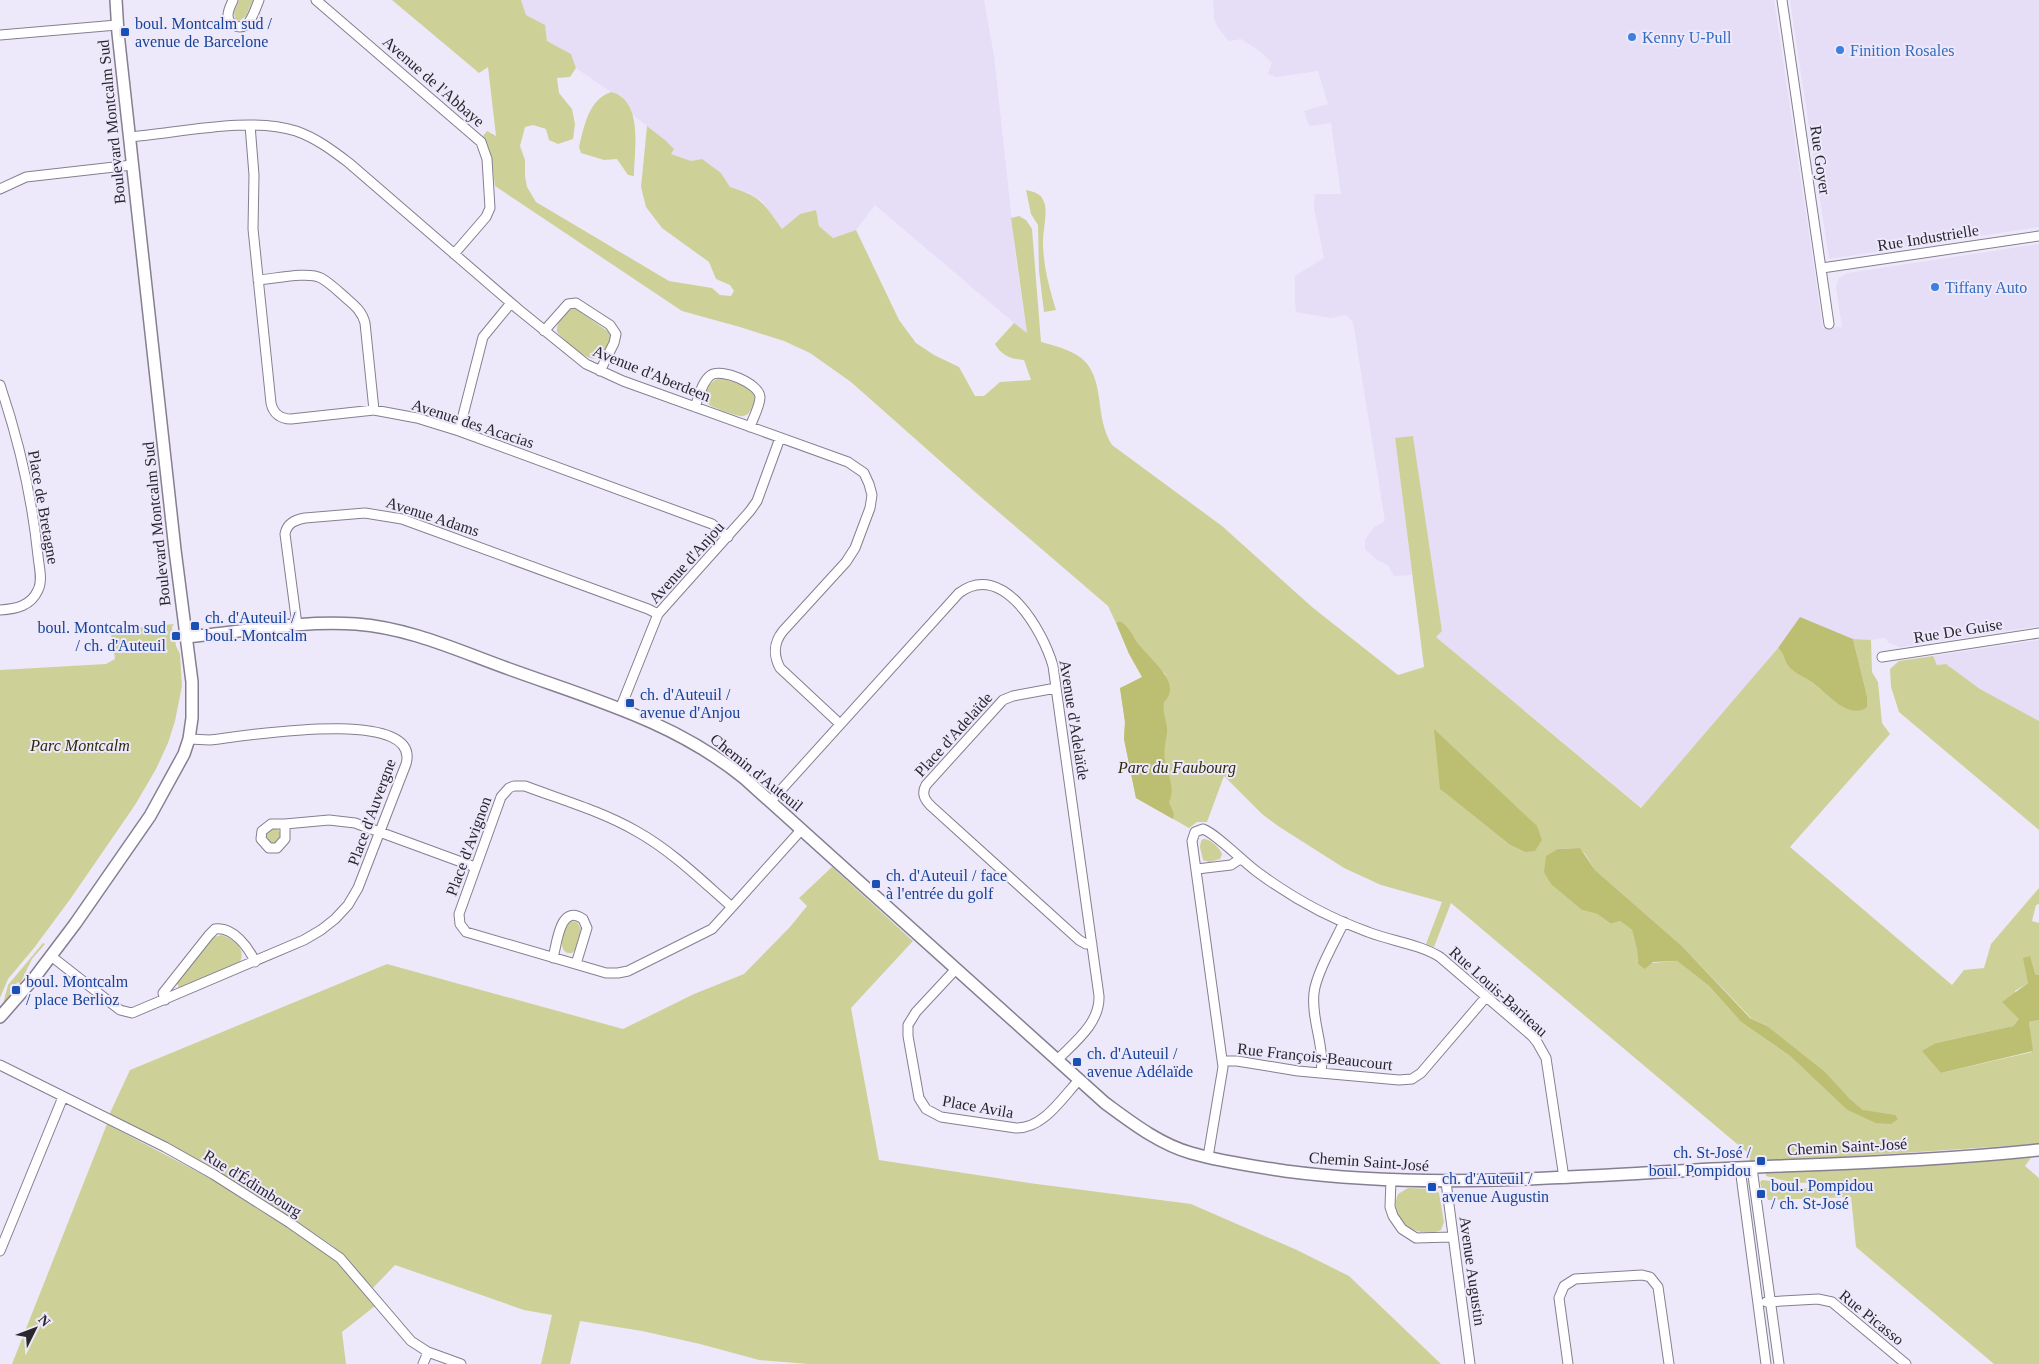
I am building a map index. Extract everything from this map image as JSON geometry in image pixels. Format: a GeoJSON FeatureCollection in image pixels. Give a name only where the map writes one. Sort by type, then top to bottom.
{"type":"FeatureCollection","features":[{"type":"Feature","properties":{"kind":"street","name":"Boulevard Montcalm Sud"},"geometry":{"type":"LineString","coordinates":[[0,1017],[51,956],[105,882],[153,811],[177,768],[189,739],[194,702],[132,165],[116,0]]}},
{"type":"Feature","properties":{"kind":"street"},"geometry":{"type":"LineString","coordinates":[[233,0],[228,14],[229,21],[234,26],[241,27],[248,23],[259,0]]}},
{"type":"Feature","properties":{"kind":"street","name":"Avenue de l'Abbaye"},"geometry":{"type":"LineString","coordinates":[[316,0],[481,142],[487,159],[491,198],[490,208],[486,217],[454,254]]}},
{"type":"Feature","properties":{"kind":"street","name":"Rue Goyer"},"geometry":{"type":"LineString","coordinates":[[1782,0],[1829,324]]}},
{"type":"Feature","properties":{"kind":"street"},"geometry":{"type":"LineString","coordinates":[[0,35],[117,25]]}},
{"type":"Feature","properties":{"kind":"street","name":"Avenue d'Aberdeen"},"geometry":{"type":"LineString","coordinates":[[129,137],[250,125],[290,129],[306,135],[327,147],[348,163],[580,360],[600,372],[856,466],[864,474],[871,489],[870,508],[853,552],[783,631],[776,647],[776,659],[780,668],[840,724]]}},
{"type":"Feature","properties":{"kind":"street","name":"Avenue des Acacias"},"geometry":{"type":"LineString","coordinates":[[250,125],[254,175],[253,229],[271,403],[276,414],[283,418],[291,419],[374,410],[417,418],[459,431],[712,524],[728,537]]}},
{"type":"Feature","properties":{"kind":"street"},"geometry":{"type":"LineString","coordinates":[[0,189],[26,176],[132,165]]}},
{"type":"Feature","properties":{"kind":"street","name":"Rue Industrielle"},"geometry":{"type":"LineString","coordinates":[[1822,268],[2039,236]]}},
{"type":"Feature","properties":{"kind":"street"},"geometry":{"type":"LineString","coordinates":[[258,280],[307,275],[317,276],[356,307],[365,322],[374,410]]}},
{"type":"Feature","properties":{"kind":"street"},"geometry":{"type":"LineString","coordinates":[[459,431],[483,337],[511,303]]}},
{"type":"Feature","properties":{"kind":"street"},"geometry":{"type":"LineString","coordinates":[[544,331],[568,304],[576,303],[582,305],[610,325],[616,334],[614,343],[600,372]]}},
{"type":"Feature","properties":{"kind":"street"},"geometry":{"type":"LineString","coordinates":[[695,407],[710,376],[722,373],[749,383],[757,389],[760,398],[750,427]]}},
{"type":"Feature","properties":{"kind":"street","name":"Place de Bretagne"},"geometry":{"type":"LineString","coordinates":[[0,385],[14,428],[28,482],[35,525],[40,579],[39,589],[28,602],[18,608],[0,610]]}},
{"type":"Feature","properties":{"kind":"street","name":"Avenue d'Anjou"},"geometry":{"type":"LineString","coordinates":[[620,709],[658,614],[754,506],[780,438]]}},
{"type":"Feature","properties":{"kind":"street","name":"Avenue Adams"},"geometry":{"type":"LineString","coordinates":[[297,625],[285,534],[288,526],[296,520],[305,518],[365,512],[402,518],[658,614]]}},
{"type":"Feature","properties":{"kind":"street","name":"Avenue d'Adelaïde"},"geometry":{"type":"LineString","coordinates":[[770,801],[959,593],[971,586],[980,584],[1003,591],[1018,604],[1034,624],[1047,646],[1056,688],[1099,996],[1098,1010],[1094,1020],[1057,1060]]}},
{"type":"Feature","properties":{"kind":"street","name":"Chemin d'Auteuil"},"geometry":{"type":"LineString","coordinates":[[186,637],[328,623],[358,624],[406,632],[620,709],[661,726],[696,744],[731,767],[1078,1080],[1112,1108],[1152,1135],[1185,1151],[1208,1157]]}},
{"type":"Feature","properties":{"kind":"street","name":"Rue De Guise"},"geometry":{"type":"LineString","coordinates":[[1882,657],[2039,633]]}},
{"type":"Feature","properties":{"kind":"street","name":"Place d'Adelaïde"},"geometry":{"type":"LineString","coordinates":[[1056,688],[1013,696],[1003,700],[926,785],[923,792],[927,802],[1079,940],[1086,944],[1092,944]]}},
{"type":"Feature","properties":{"kind":"street","name":"Place d'Auvergne"},"geometry":{"type":"LineString","coordinates":[[51,956],[124,1012],[137,1012],[313,935],[338,915],[358,888],[408,758],[406,748],[396,738],[352,728],[328,727],[210,740],[189,739]]}},
{"type":"Feature","properties":{"kind":"street","name":"Place d'Avignon"},"geometry":{"type":"LineString","coordinates":[[732,907],[677,859],[636,831],[605,816],[525,786],[514,786],[509,788],[501,797],[459,914],[460,924],[463,929],[472,935],[612,974],[628,971],[712,929],[732,907],[802,830]]}},
{"type":"Feature","properties":{"kind":"street"},"geometry":{"type":"LineString","coordinates":[[284,824],[338,820],[355,823],[475,867]]}},
{"type":"Feature","properties":{"kind":"street","name":"Rue Louis-Bariteau"},"geometry":{"type":"LineString","coordinates":[[1208,1157],[1223,1072],[1223,1061],[1192,841],[1195,832],[1198,830],[1207,831],[1240,859],[1290,895],[1368,932],[1433,953],[1532,1036],[1546,1058],[1564,1178]]}},
{"type":"Feature","properties":{"kind":"street"},"geometry":{"type":"LineString","coordinates":[[1197,870],[1232,865],[1240,859]]}},
{"type":"Feature","properties":{"kind":"street"},"geometry":{"type":"LineString","coordinates":[[553,958],[563,920],[570,915],[575,915],[583,919],[586,928],[576,964]]}},
{"type":"Feature","properties":{"kind":"street"},"geometry":{"type":"LineString","coordinates":[[1321,1073],[1322,1061],[1314,993],[1317,981],[1344,922]]}},
{"type":"Feature","properties":{"kind":"street"},"geometry":{"type":"LineString","coordinates":[[165,1000],[163,993],[215,929],[227,930],[250,950],[255,962]]}},
{"type":"Feature","properties":{"kind":"street","name":"Place Avila"},"geometry":{"type":"LineString","coordinates":[[956,969],[916,1012],[908,1025],[908,1036],[919,1098],[926,1109],[936,1116],[945,1118],[1016,1128],[1028,1127],[1042,1119],[1078,1080]]}},
{"type":"Feature","properties":{"kind":"street","name":"Rue François-Beaucourt"},"geometry":{"type":"LineString","coordinates":[[1223,1061],[1237,1061],[1321,1073],[1399,1080],[1412,1079],[1420,1073],[1486,997]]}},
{"type":"Feature","properties":{"kind":"street","name":"Rue d'Édimbourg"},"geometry":{"type":"LineString","coordinates":[[0,1065],[189,1160],[317,1241],[340,1258],[411,1341],[428,1352],[461,1364]]}},
{"type":"Feature","properties":{"kind":"street"},"geometry":{"type":"LineString","coordinates":[[0,1251],[63,1097]]}},
{"type":"Feature","properties":{"kind":"street","name":"Chemin Saint-José"},"geometry":{"type":"LineString","coordinates":[[1208,1157],[1295,1172],[1391,1180],[1446,1182],[1564,1178],[1940,1158],[2039,1150]]}},
{"type":"Feature","properties":{"kind":"street"},"geometry":{"type":"LineString","coordinates":[[1740,1168],[1766,1364]]}},
{"type":"Feature","properties":{"kind":"street"},"geometry":{"type":"LineString","coordinates":[[1752,1168],[1779,1364]]}},
{"type":"Feature","properties":{"kind":"street"},"geometry":{"type":"LineString","coordinates":[[1391,1180],[1390,1208],[1402,1229],[1416,1238],[1452,1237]]}},
{"type":"Feature","properties":{"kind":"street","name":"Avenue Augustin"},"geometry":{"type":"LineString","coordinates":[[1446,1182],[1470,1364]]}},
{"type":"Feature","properties":{"kind":"street"},"geometry":{"type":"LineString","coordinates":[[0,1222],[10,1226]]}},
{"type":"Feature","properties":{"kind":"street"},"geometry":{"type":"LineString","coordinates":[[1568,1364],[1559,1298],[1564,1286],[1575,1279],[1642,1275],[1650,1277],[1658,1287],[1669,1364]]}},
{"type":"Feature","properties":{"kind":"street","name":"Rue Picasso"},"geometry":{"type":"LineString","coordinates":[[1758,1303],[1818,1299],[1832,1302],[1906,1364]]}},
{"type":"Feature","properties":{"kind":"street"},"geometry":{"type":"LineString","coordinates":[[423,1364],[428,1352]]}},
{"type":"Feature","properties":{"kind":"shaded area"},"geometry":{"type":"Polygon","coordinates":[[[521,0],[984,0],[994,56],[1016,259],[1027,334],[875,205],[856,230],[833,238],[819,226],[816,210],[800,214],[782,229],[762,201],[747,192],[730,187],[721,173],[671,154],[665,140],[633,115],[629,105],[620,95],[611,92],[576,68],[571,54],[547,41],[545,25],[526,15],[521,0]]]}},
{"type":"Feature","properties":{"kind":"shaded area"},"geometry":{"type":"Polygon","coordinates":[[[1213,0],[1774,0],[1823,328],[1842,327],[1836,287],[1839,278],[1848,273],[2039,244],[2039,626],[1900,647],[1889,643],[1885,638],[1871,640],[1853,639],[1800,618],[1778,648],[1642,808],[1436,637],[1442,631],[1413,436],[1395,439],[1412,575],[1394,576],[1388,565],[1377,560],[1365,549],[1365,540],[1374,527],[1385,521],[1353,322],[1346,315],[1331,318],[1296,312],[1295,302],[1295,276],[1324,258],[1314,207],[1315,194],[1341,194],[1331,123],[1309,126],[1304,111],[1328,104],[1318,71],[1276,77],[1268,74],[1272,63],[1261,52],[1241,39],[1229,41],[1218,28],[1214,18],[1213,0]]]}},
{"type":"Feature","properties":{"kind":"shaded area"},"geometry":{"type":"Polygon","coordinates":[[[1790,0],[2039,0],[2039,227],[1829,259],[1790,0]]]}},
{"type":"Feature","properties":{"kind":"shaded area"},"geometry":{"type":"Polygon","coordinates":[[[2039,640],[2039,721],[1980,689],[1946,664],[1937,665],[1933,656],[2039,640]]]}},
{"type":"Feature","properties":{"kind":"green space"},"geometry":{"type":"Polygon","coordinates":[[[239,0],[253,0],[246,16],[239,21],[235,19],[234,12],[239,0]]]}},
{"type":"Feature","properties":{"kind":"green space","name":"Parc du Faubourg"},"geometry":{"type":"Polygon","coordinates":[[[392,0],[521,0],[526,15],[545,25],[547,41],[571,54],[576,68],[570,77],[557,78],[559,93],[572,109],[575,124],[573,139],[558,144],[549,140],[546,129],[533,125],[525,127],[520,146],[525,160],[527,187],[536,202],[669,281],[712,288],[720,295],[731,296],[734,291],[730,285],[716,279],[709,262],[662,228],[646,207],[641,187],[647,126],[674,149],[671,154],[691,161],[702,159],[721,173],[730,187],[749,194],[761,202],[782,229],[800,214],[816,210],[819,226],[833,238],[856,230],[899,320],[916,343],[934,355],[959,367],[975,396],[984,396],[1000,382],[1031,380],[1024,360],[1007,356],[995,344],[1014,323],[1027,333],[1011,218],[1019,216],[1026,220],[1032,229],[1041,342],[1077,355],[1090,368],[1098,390],[1104,426],[1112,445],[1222,526],[1312,607],[1398,675],[1424,667],[1395,438],[1413,436],[1442,631],[1436,637],[1641,808],[1778,648],[1784,653],[1788,666],[1834,701],[1867,696],[1853,639],[1871,640],[1872,672],[1878,682],[1882,723],[1890,734],[1790,847],[1952,985],[1964,970],[1984,968],[1991,944],[2039,888],[2039,904],[2036,905],[2032,921],[2039,923],[2039,975],[2035,974],[2028,983],[2015,991],[2019,1019],[2013,1026],[1936,1043],[1941,1073],[2032,1052],[2029,1022],[2039,1020],[2039,1144],[1750,1163],[1749,1154],[1451,903],[1434,947],[1426,944],[1442,902],[1381,885],[1344,868],[1262,814],[1224,776],[1207,822],[1197,822],[1189,828],[1136,798],[1124,739],[1125,722],[1120,688],[1166,675],[1139,646],[1129,630],[1119,621],[1116,623],[1108,606],[851,382],[810,353],[784,341],[682,311],[495,186],[491,155],[483,136],[487,131],[496,136],[488,67],[479,73],[392,0]],[[1440,789],[1510,845],[1525,852],[1440,789]],[[1579,848],[1558,849],[1582,910],[1597,914],[1611,924],[1620,921],[1632,930],[1638,964],[1677,961],[1709,986],[1741,1022],[1790,1056],[1847,1110],[1875,1123],[1863,1110],[1767,1026],[1751,1018],[1682,946],[1595,870],[1579,848]]]}},
{"type":"Feature","properties":{"kind":"green space"},"geometry":{"type":"Polygon","coordinates":[[[611,92],[621,97],[629,105],[633,115],[635,127],[634,176],[628,175],[617,159],[604,160],[581,153],[579,147],[585,123],[592,108],[597,101],[611,92]]]}},
{"type":"Feature","properties":{"kind":"green space"},"geometry":{"type":"Polygon","coordinates":[[[1026,190],[1039,195],[1043,199],[1045,206],[1044,259],[1056,310],[1044,312],[1039,271],[1038,225],[1031,214],[1026,190]]]}},
{"type":"Feature","properties":{"kind":"green space"},"geometry":{"type":"Polygon","coordinates":[[[575,308],[610,333],[609,345],[601,357],[595,359],[581,354],[557,332],[558,324],[562,317],[568,311],[575,308]]]}},
{"type":"Feature","properties":{"kind":"green space"},"geometry":{"type":"Polygon","coordinates":[[[721,378],[743,386],[753,393],[753,405],[748,414],[738,416],[708,404],[705,396],[707,388],[713,381],[721,378]]]}},
{"type":"Feature","properties":{"kind":"green space"},"geometry":{"type":"Polygon","coordinates":[[[1800,617],[1853,639],[1867,696],[1867,707],[1853,711],[1838,704],[1813,683],[1788,666],[1778,648],[1800,617]]]}},
{"type":"Feature","properties":{"kind":"green space"},"geometry":{"type":"Polygon","coordinates":[[[1119,621],[1129,629],[1138,644],[1168,680],[1169,695],[1164,702],[1167,729],[1164,753],[1172,791],[1169,802],[1174,814],[1173,819],[1136,798],[1124,739],[1125,722],[1120,688],[1142,677],[1129,654],[1116,623],[1119,621]]]}},
{"type":"Feature","properties":{"kind":"green space","name":"Parc Montcalm"},"geometry":{"type":"Polygon","coordinates":[[[174,624],[172,627],[173,637],[175,637],[176,646],[180,654],[182,686],[175,721],[168,743],[156,769],[135,805],[71,898],[8,979],[0,998],[0,670],[106,664],[115,659],[111,634],[114,630],[174,624]]]}},
{"type":"Feature","properties":{"kind":"green space"},"geometry":{"type":"Polygon","coordinates":[[[1933,656],[1937,665],[1946,664],[1980,689],[2039,721],[2039,830],[1899,712],[1891,687],[1890,669],[1899,661],[1933,656]]]}},
{"type":"Feature","properties":{"kind":"green space"},"geometry":{"type":"Polygon","coordinates":[[[1434,729],[1537,826],[1542,840],[1535,851],[1525,852],[1510,845],[1440,789],[1434,729]]]}},
{"type":"Feature","properties":{"kind":"green space"},"geometry":{"type":"Polygon","coordinates":[[[270,828],[276,828],[281,833],[279,842],[270,844],[265,839],[265,833],[270,828]]]}},
{"type":"Feature","properties":{"kind":"green space"},"geometry":{"type":"Polygon","coordinates":[[[1203,839],[1209,840],[1217,846],[1222,854],[1220,859],[1209,862],[1203,860],[1200,847],[1203,839]]]}},
{"type":"Feature","properties":{"kind":"green space"},"geometry":{"type":"Polygon","coordinates":[[[1580,848],[1595,870],[1682,946],[1750,1018],[1767,1026],[1825,1072],[1863,1110],[1895,1115],[1898,1119],[1891,1124],[1875,1123],[1847,1110],[1790,1056],[1741,1022],[1709,986],[1677,961],[1653,962],[1645,969],[1638,964],[1632,930],[1620,921],[1611,924],[1597,914],[1582,910],[1551,884],[1544,872],[1546,856],[1558,849],[1580,848]]]}},
{"type":"Feature","properties":{"kind":"green space"},"geometry":{"type":"Polygon","coordinates":[[[832,867],[913,941],[851,1008],[879,1160],[1029,1183],[1191,1204],[1297,1250],[1349,1276],[1441,1364],[809,1364],[759,1360],[642,1331],[580,1321],[570,1364],[541,1364],[552,1315],[524,1310],[395,1265],[373,1288],[333,1246],[293,1219],[196,1159],[109,1115],[130,1070],[387,964],[623,1029],[694,994],[744,974],[790,927],[807,906],[799,898],[832,867]]]}},
{"type":"Feature","properties":{"kind":"green space"},"geometry":{"type":"Polygon","coordinates":[[[571,921],[577,922],[581,929],[575,950],[572,953],[564,950],[562,946],[565,929],[571,921]]]}},
{"type":"Feature","properties":{"kind":"green space"},"geometry":{"type":"Polygon","coordinates":[[[222,935],[235,942],[240,949],[242,954],[239,963],[179,988],[177,983],[214,937],[222,935]]]}},
{"type":"Feature","properties":{"kind":"green space"},"geometry":{"type":"Polygon","coordinates":[[[43,943],[45,944],[32,959],[20,984],[18,982],[11,990],[13,992],[3,1004],[8,985],[43,943]]]}},
{"type":"Feature","properties":{"kind":"green space"},"geometry":{"type":"Polygon","coordinates":[[[2030,956],[2035,974],[2039,975],[2039,1020],[2029,1022],[2033,1051],[1941,1073],[1922,1051],[1936,1043],[2013,1026],[2019,1019],[2002,1002],[2028,983],[2023,958],[2030,956]]]}},
{"type":"Feature","properties":{"kind":"green space"},"geometry":{"type":"Polygon","coordinates":[[[107,1124],[217,1182],[310,1242],[339,1264],[375,1306],[342,1332],[346,1364],[12,1364],[107,1124]]]}},
{"type":"Feature","properties":{"kind":"green space"},"geometry":{"type":"Polygon","coordinates":[[[2031,1158],[2025,1166],[2039,1178],[2039,1364],[1994,1364],[1856,1247],[1851,1197],[1768,1200],[1760,1182],[1762,1180],[1770,1181],[1792,1188],[1821,1188],[1851,1185],[1851,1181],[1795,1183],[1766,1176],[1766,1172],[2031,1158]]]}},
{"type":"Feature","properties":{"kind":"green space"},"geometry":{"type":"Polygon","coordinates":[[[1408,1188],[1433,1189],[1439,1193],[1444,1222],[1441,1230],[1423,1232],[1414,1230],[1401,1219],[1397,1212],[1398,1194],[1408,1188]]]}},
{"type":"Feature","properties":{"kind":"place","name":"boul. Montcalm sud / avenue de Barcelone"},"geometry":{"type":"Point","coordinates":[125,32]}},
{"type":"Feature","properties":{"kind":"place","name":"Kenny U-Pull"},"geometry":{"type":"Point","coordinates":[1632,37]}},
{"type":"Feature","properties":{"kind":"place","name":"Finition Rosales"},"geometry":{"type":"Point","coordinates":[1840,50]}},
{"type":"Feature","properties":{"kind":"place","name":"Tiffany Auto"},"geometry":{"type":"Point","coordinates":[1935,287]}},
{"type":"Feature","properties":{"kind":"place","name":"ch. d'Auteuil / boul. Montcalm"},"geometry":{"type":"Point","coordinates":[195,626]}},
{"type":"Feature","properties":{"kind":"place","name":"boul. Montcalm sud / ch. d'Auteuil"},"geometry":{"type":"Point","coordinates":[176,636]}},
{"type":"Feature","properties":{"kind":"place","name":"ch. d'Auteuil / avenue d'Anjou"},"geometry":{"type":"Point","coordinates":[630,703]}},
{"type":"Feature","properties":{"kind":"place","name":"ch. d'Auteuil / face à l'entrée du golf"},"geometry":{"type":"Point","coordinates":[876,884]}},
{"type":"Feature","properties":{"kind":"place","name":"boul. Montcalm / place Berlioz"},"geometry":{"type":"Point","coordinates":[16,990]}},
{"type":"Feature","properties":{"kind":"place","name":"ch. d'Auteuil / avenue Adélaïde"},"geometry":{"type":"Point","coordinates":[1077,1062]}},
{"type":"Feature","properties":{"kind":"place","name":"ch. St-José / boul. Pompidou"},"geometry":{"type":"Point","coordinates":[1761,1161]}},
{"type":"Feature","properties":{"kind":"place","name":"ch. d'Auteuil / avenue Augustin"},"geometry":{"type":"Point","coordinates":[1432,1187]}},
{"type":"Feature","properties":{"kind":"place","name":"boul. Pompidou / ch. St-José"},"geometry":{"type":"Point","coordinates":[1761,1194]}}]}
